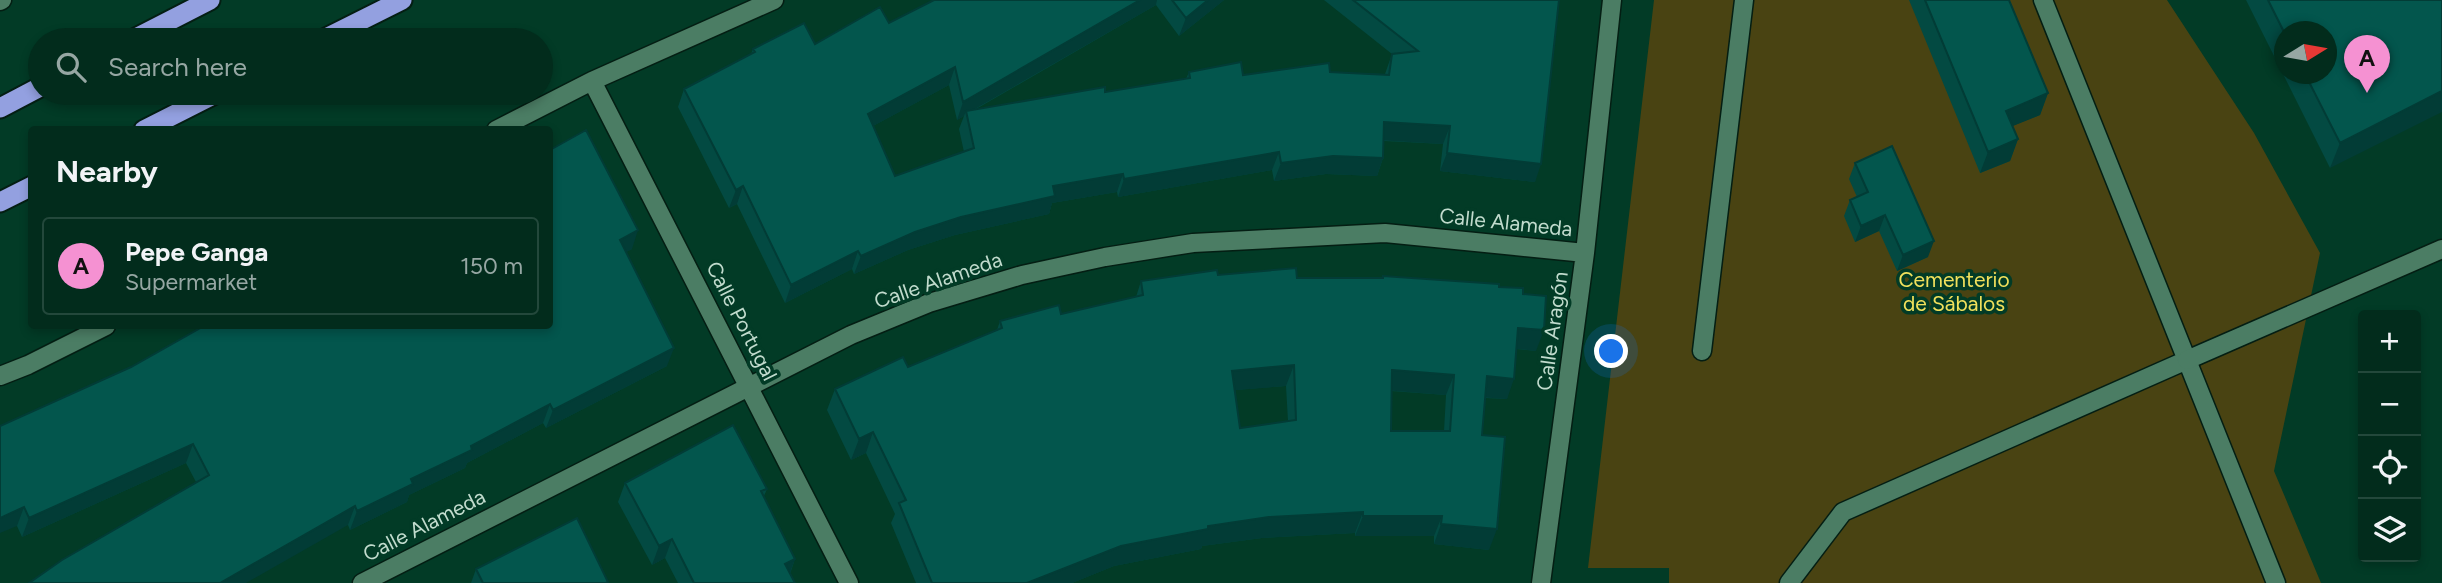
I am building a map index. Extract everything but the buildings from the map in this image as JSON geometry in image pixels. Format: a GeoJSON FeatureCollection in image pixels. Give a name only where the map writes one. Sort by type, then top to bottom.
{"type":"FeatureCollection","features":[{"type":"Feature","properties":{"kind":"highway"},"geometry":{"type":"LineString","coordinates":[[155,28],[210,0]]}},
{"type":"Feature","properties":{"kind":"highway"},"geometry":{"type":"LineString","coordinates":[[346,28],[402,0]]}},
{"type":"Feature","properties":{"kind":"highway"},"geometry":{"type":"LineString","coordinates":[[0,107],[28,93]]}},
{"type":"Feature","properties":{"kind":"highway"},"geometry":{"type":"LineString","coordinates":[[152,126],[193,105]]}},
{"type":"Feature","properties":{"kind":"highway"},"geometry":{"type":"LineString","coordinates":[[0,202],[28,188]]}},
{"type":"Feature","properties":{"kind":"street"},"geometry":{"type":"LineString","coordinates":[[553,101],[774,0]]}},
{"type":"Feature","properties":{"kind":"street","name":"Calle Aragón"},"geometry":{"type":"LineString","coordinates":[[1541,583],[1585,253],[1612,0]]}},
{"type":"Feature","properties":{"kind":"street"},"geometry":{"type":"LineString","coordinates":[[1702,351],[1744,0]]}},
{"type":"Feature","properties":{"kind":"street"},"geometry":{"type":"LineString","coordinates":[[2043,0],[2276,583]]}},
{"type":"Feature","properties":{"kind":"street","name":"Calle Portugal"},"geometry":{"type":"LineString","coordinates":[[592,81],[849,583]]}},
{"type":"Feature","properties":{"kind":"street"},"geometry":{"type":"LineString","coordinates":[[504,126],[545,105]]}},
{"type":"Feature","properties":{"kind":"street","name":"Calle Alameda"},"geometry":{"type":"LineString","coordinates":[[362,583],[385,577],[749,385],[851,335],[929,303],[1022,275],[1105,257],[1193,243],[1385,233],[1585,253]]}},
{"type":"Feature","properties":{"kind":"street"},"geometry":{"type":"LineString","coordinates":[[1789,583],[1843,512],[2442,249]]}},
{"type":"Feature","properties":{"kind":"street"},"geometry":{"type":"LineString","coordinates":[[0,376],[100,329]]}},
{"type":"Feature","properties":{"kind":"green space","name":"Cementerio de Sábalos"},"geometry":{"type":"Polygon","coordinates":[[[1654,0],[2167,0],[2254,133],[2320,253],[2274,471],[2321,583],[1669,583],[1669,568],[1588,568],[1654,0]]]}},
{"type":"Feature","properties":{"kind":"place","name":"Pepe Ganga"},"geometry":{"type":"Point","coordinates":[2367,93]}}]}
